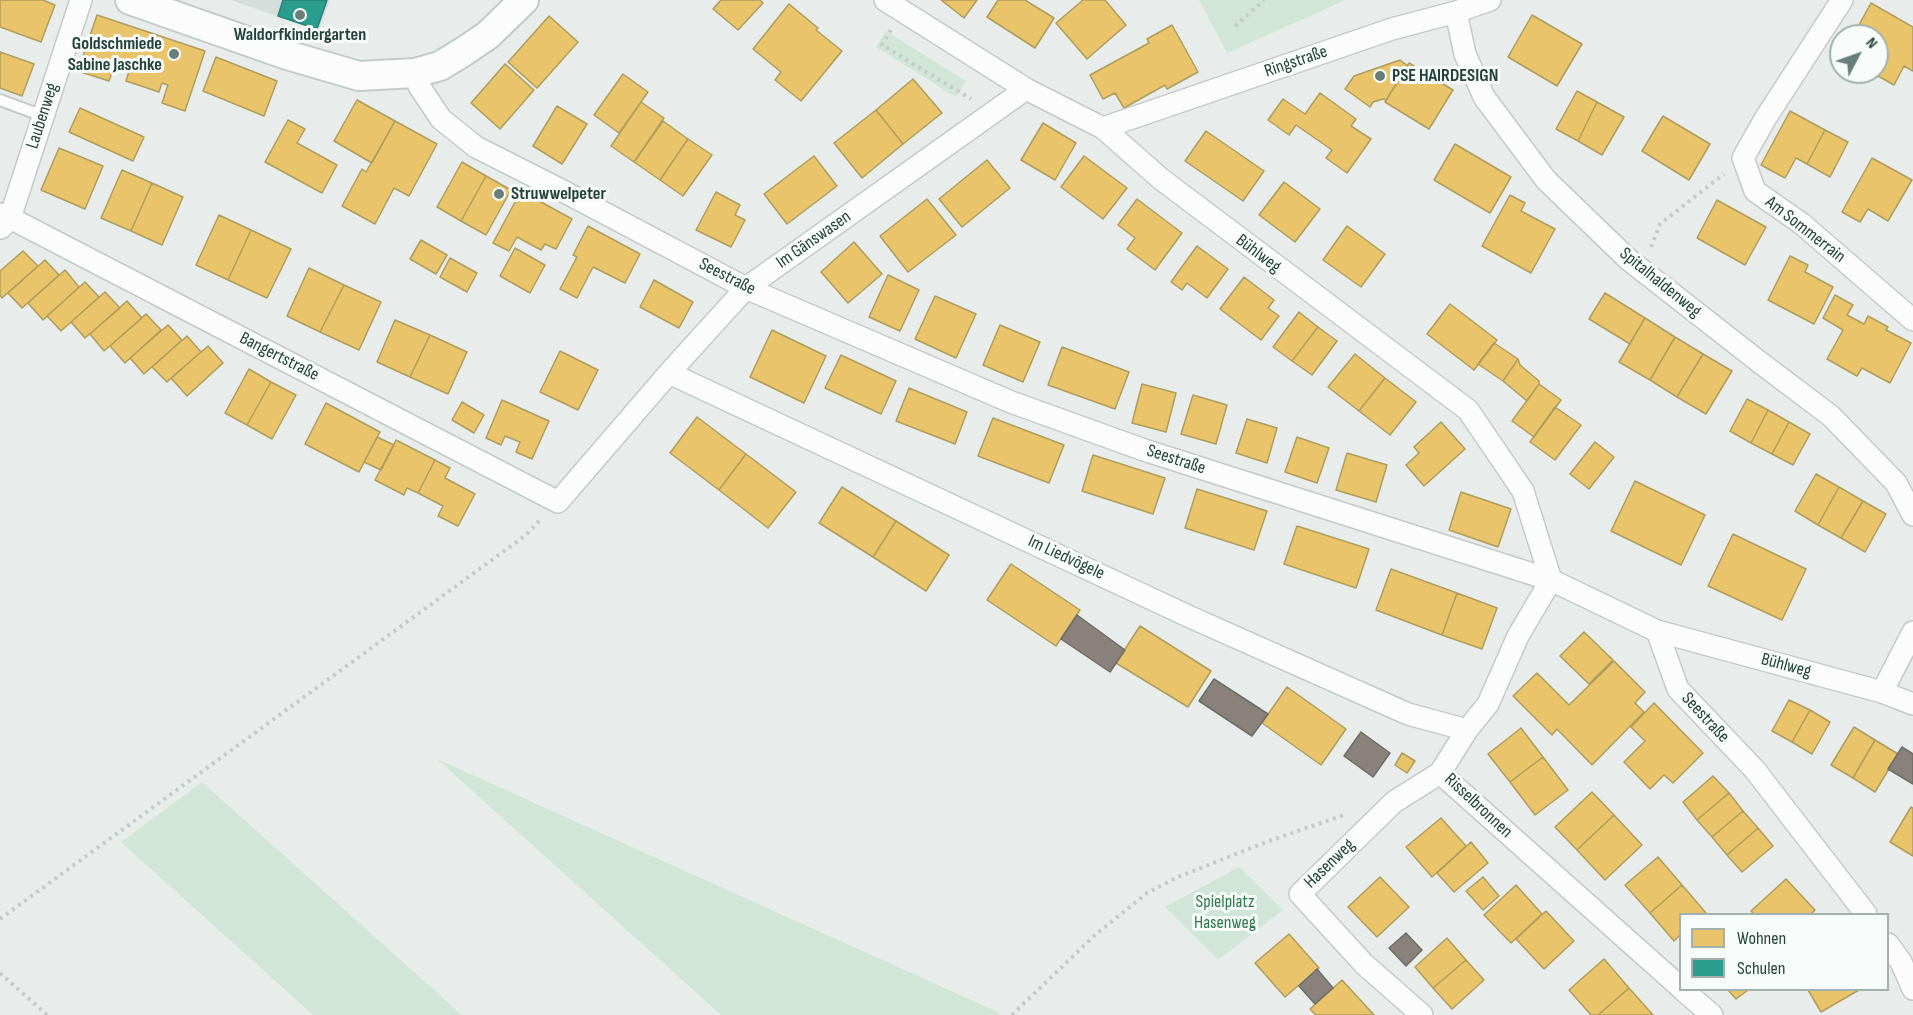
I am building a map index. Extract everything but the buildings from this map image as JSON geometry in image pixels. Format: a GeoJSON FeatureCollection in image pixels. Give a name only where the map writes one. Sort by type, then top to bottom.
{"type":"FeatureCollection","features":[{"type":"Feature","properties":{"kind":"street","name":"Laubenweg"},"geometry":{"type":"LineString","coordinates":[[3,220],[29,160],[81,0]]}},
{"type":"Feature","properties":{"kind":"street"},"geometry":{"type":"LineString","coordinates":[[130,0],[287,55],[359,76],[415,73],[440,66],[488,35],[524,0]]}},
{"type":"Feature","properties":{"kind":"street","name":"Bühlweg"},"geometry":{"type":"LineString","coordinates":[[885,0],[1026,89],[1103,128],[1161,179],[1271,264],[1468,410],[1523,491],[1551,580]]}},
{"type":"Feature","properties":{"kind":"street","name":"Ringstraße"},"geometry":{"type":"LineString","coordinates":[[1103,128],[1392,29],[1456,12],[1490,0]]}},
{"type":"Feature","properties":{"kind":"street"},"geometry":{"type":"LineString","coordinates":[[1743,158],[1765,119],[1842,0]]}},
{"type":"Feature","properties":{"kind":"street","name":"Spitalhaldenweg"},"geometry":{"type":"LineString","coordinates":[[1456,12],[1465,54],[1484,97],[1546,180],[1629,260],[1831,416],[1896,483],[1913,515]]}},
{"type":"Feature","properties":{"kind":"street","name":"Seestraße"},"geometry":{"type":"LineString","coordinates":[[415,73],[419,86],[441,119],[476,147],[746,288],[1022,406],[1144,450],[1551,580],[1657,631],[1678,689],[1755,770],[1864,913]]}},
{"type":"Feature","properties":{"kind":"street","name":"Im Gänswasen"},"geometry":{"type":"LineString","coordinates":[[558,502],[746,288],[1026,89]]}},
{"type":"Feature","properties":{"kind":"street","name":"Am Sommerrain"},"geometry":{"type":"LineString","coordinates":[[1743,158],[1755,191],[1802,224],[1913,320]]}},
{"type":"Feature","properties":{"kind":"street","name":"Bangertstraße"},"geometry":{"type":"LineString","coordinates":[[3,220],[558,502]]}},
{"type":"Feature","properties":{"kind":"street","name":"Im Liedvögele"},"geometry":{"type":"LineString","coordinates":[[669,373],[1188,616],[1408,714],[1467,730]]}},
{"type":"Feature","properties":{"kind":"street","name":"Risselbronnen"},"geometry":{"type":"LineString","coordinates":[[1551,580],[1518,636],[1488,705],[1467,730],[1440,773],[1679,985]]}},
{"type":"Feature","properties":{"kind":"street","name":"Bühlweg"},"geometry":{"type":"LineString","coordinates":[[1657,631],[1881,692],[1913,704]]}},
{"type":"Feature","properties":{"kind":"street"},"geometry":{"type":"LineString","coordinates":[[1881,692],[1913,632]]}},
{"type":"Feature","properties":{"kind":"street","name":"Hasenweg"},"geometry":{"type":"LineString","coordinates":[[1422,1015],[1364,963],[1300,894],[1394,802],[1440,773]]}},
{"type":"Feature","properties":{"kind":"street"},"geometry":{"type":"LineString","coordinates":[[1889,947],[1901,962],[1913,989]]}},
{"type":"Feature","properties":{"kind":"street","name":"Risselbronnen"},"geometry":{"type":"LineString","coordinates":[[1685,991],[1712,1015]]}},
{"type":"Feature","properties":{"kind":"lane"},"geometry":{"type":"LineString","coordinates":[[0,100],[43,116]]}},
{"type":"Feature","properties":{"kind":"path"},"geometry":{"type":"LineString","coordinates":[[1235,26],[1264,0]]}},
{"type":"Feature","properties":{"kind":"path"},"geometry":{"type":"LineString","coordinates":[[892,29],[882,45],[972,100]]}},
{"type":"Feature","properties":{"kind":"path"},"geometry":{"type":"LineString","coordinates":[[1648,254],[1660,224],[1743,158]]}},
{"type":"Feature","properties":{"kind":"path"},"geometry":{"type":"LineString","coordinates":[[0,919],[526,535],[558,502]]}},
{"type":"Feature","properties":{"kind":"path"},"geometry":{"type":"LineString","coordinates":[[1012,1015],[1095,935],[1147,893],[1178,877],[1269,841],[1357,810],[1394,802]]}},
{"type":"Feature","properties":{"kind":"path"},"geometry":{"type":"LineString","coordinates":[[0,973],[47,1015]]}},
{"type":"Feature","properties":{"kind":"shaded area","name":"Waldorfkindergarten"},"geometry":{"type":"Polygon","coordinates":[[[231,0],[330,0],[319,31],[231,0]]]}},
{"type":"Feature","properties":{"kind":"green space"},"geometry":{"type":"Polygon","coordinates":[[[1199,0],[1346,0],[1227,53],[1199,0]]]}},
{"type":"Feature","properties":{"kind":"green space"},"geometry":{"type":"Polygon","coordinates":[[[886,31],[966,81],[956,97],[876,47],[886,31]]]}},
{"type":"Feature","properties":{"kind":"green space"},"geometry":{"type":"Polygon","coordinates":[[[437,759],[1000,1013],[998,1015],[721,1015],[437,759]]]}},
{"type":"Feature","properties":{"kind":"green space"},"geometry":{"type":"Polygon","coordinates":[[[202,782],[462,1015],[313,1015],[121,842],[202,782]]]}},
{"type":"Feature","properties":{"kind":"green space","name":"Spielplatz Hasenweg"},"geometry":{"type":"Polygon","coordinates":[[[1239,867],[1283,910],[1218,960],[1165,907],[1239,867]]]}},
{"type":"Feature","properties":{"kind":"place","name":"Waldorfkindergarten"},"geometry":{"type":"Point","coordinates":[300,15]}},
{"type":"Feature","properties":{"kind":"place","name":"Goldschmiede Sabine Jaschke"},"geometry":{"type":"Point","coordinates":[174,54]}},
{"type":"Feature","properties":{"kind":"place","name":"PSE HAIRDESIGN"},"geometry":{"type":"Point","coordinates":[1380,76]}},
{"type":"Feature","properties":{"kind":"place","name":"Struwwelpeter"},"geometry":{"type":"Point","coordinates":[499,194]}}]}
